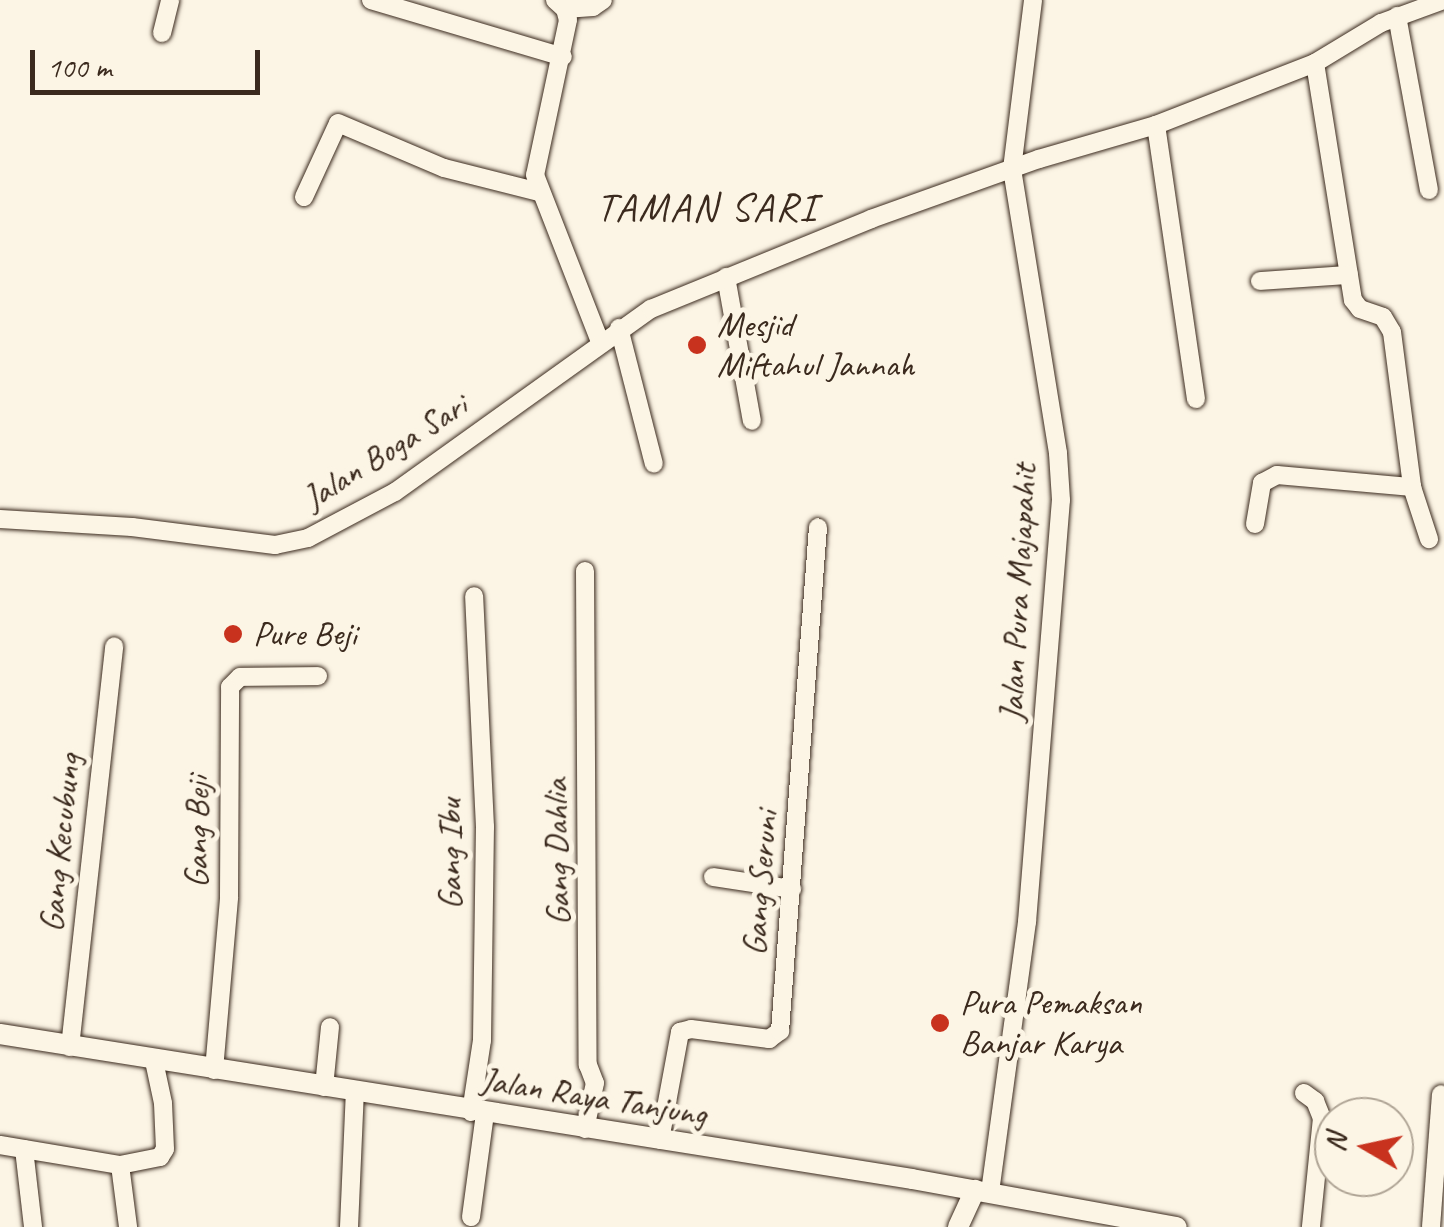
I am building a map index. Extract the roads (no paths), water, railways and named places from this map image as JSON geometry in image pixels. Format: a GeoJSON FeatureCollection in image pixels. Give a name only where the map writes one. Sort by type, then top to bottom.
{"type":"FeatureCollection","features":[{"type":"Feature","properties":{"kind":"main road","name":"Jalan Raya Tanjung"},"geometry":{"type":"LineString","coordinates":[[0,1034],[982,1191],[1109,1221],[1177,1227]]}},
{"type":"Feature","properties":{"kind":"main road"},"geometry":{"type":"LineString","coordinates":[[958,1227],[982,1191]]}},
{"type":"Feature","properties":{"kind":"street"},"geometry":{"type":"LineString","coordinates":[[162,33],[170,0]]}},
{"type":"Feature","properties":{"kind":"street"},"geometry":{"type":"LineString","coordinates":[[371,0],[562,57]]}},
{"type":"Feature","properties":{"kind":"street"},"geometry":{"type":"LineString","coordinates":[[600,342],[539,192],[536,152],[562,57],[560,4],[593,7],[603,0]]}},
{"type":"Feature","properties":{"kind":"street","name":"Jalan Pura Majapahit"},"geometry":{"type":"LineString","coordinates":[[982,1191],[1027,922],[1061,500],[1058,453],[1012,169],[1033,0]]}},
{"type":"Feature","properties":{"kind":"street","name":"Jalan Boga Sari"},"geometry":{"type":"LineString","coordinates":[[0,518],[132,527],[264,544],[298,542],[395,492],[546,388],[600,342],[650,309],[1012,169],[1156,124],[1315,63],[1397,16],[1444,0]]}},
{"type":"Feature","properties":{"kind":"street"},"geometry":{"type":"LineString","coordinates":[[1397,16],[1429,190]]}},
{"type":"Feature","properties":{"kind":"street"},"geometry":{"type":"LineString","coordinates":[[1315,63],[1356,305],[1378,313],[1392,332],[1412,487],[1429,539]]}},
{"type":"Feature","properties":{"kind":"street"},"geometry":{"type":"LineString","coordinates":[[304,197],[338,123],[444,168],[539,192]]}},
{"type":"Feature","properties":{"kind":"street"},"geometry":{"type":"LineString","coordinates":[[1156,124],[1196,399]]}},
{"type":"Feature","properties":{"kind":"street"},"geometry":{"type":"LineString","coordinates":[[1260,281],[1349,275]]}},
{"type":"Feature","properties":{"kind":"street"},"geometry":{"type":"LineString","coordinates":[[726,277],[752,422]]}},
{"type":"Feature","properties":{"kind":"street"},"geometry":{"type":"LineString","coordinates":[[619,328],[654,464]]}},
{"type":"Feature","properties":{"kind":"street"},"geometry":{"type":"LineString","coordinates":[[1256,524],[1262,483],[1277,475],[1412,487]]}},
{"type":"Feature","properties":{"kind":"street","name":"Gang Seruni"},"geometry":{"type":"LineString","coordinates":[[660,1140],[680,1032],[691,1029],[767,1039],[779,1033],[818,527]]}},
{"type":"Feature","properties":{"kind":"street","name":"Gang Dahlia"},"geometry":{"type":"LineString","coordinates":[[585,572],[588,1065],[594,1083],[585,1129]]}},
{"type":"Feature","properties":{"kind":"street","name":"Gang Ibu"},"geometry":{"type":"LineString","coordinates":[[472,1217],[482,1040],[485,827],[474,596]]}},
{"type":"Feature","properties":{"kind":"street","name":"Gang Kecubung"},"geometry":{"type":"LineString","coordinates":[[70,1047],[114,646]]}},
{"type":"Feature","properties":{"kind":"street","name":"Gang Beji"},"geometry":{"type":"LineString","coordinates":[[214,1070],[230,897],[230,687],[240,677],[318,676]]}},
{"type":"Feature","properties":{"kind":"street"},"geometry":{"type":"LineString","coordinates":[[713,877],[792,889]]}},
{"type":"Feature","properties":{"kind":"street"},"geometry":{"type":"LineString","coordinates":[[324,1088],[330,1026]]}},
{"type":"Feature","properties":{"kind":"street"},"geometry":{"type":"LineString","coordinates":[[0,1145],[120,1166],[160,1157],[165,1149],[163,1103],[154,1060]]}},
{"type":"Feature","properties":{"kind":"street"},"geometry":{"type":"LineString","coordinates":[[349,1227],[355,1092]]}},
{"type":"Feature","properties":{"kind":"street"},"geometry":{"type":"LineString","coordinates":[[1304,1093],[1316,1101],[1322,1118],[1312,1227]]}},
{"type":"Feature","properties":{"kind":"street"},"geometry":{"type":"LineString","coordinates":[[1432,1227],[1442,1094]]}},
{"type":"Feature","properties":{"kind":"street"},"geometry":{"type":"LineString","coordinates":[[24,1149],[33,1227]]}},
{"type":"Feature","properties":{"kind":"street"},"geometry":{"type":"LineString","coordinates":[[120,1166],[128,1227]]}},
{"type":"Feature","properties":{"kind":"place","name":"Mesjid Miftahul Jannah"},"geometry":{"type":"Point","coordinates":[697,345]}},
{"type":"Feature","properties":{"kind":"place","name":"Pure Beji"},"geometry":{"type":"Point","coordinates":[233,634]}},
{"type":"Feature","properties":{"kind":"place","name":"Pura Pemaksan Banjar Karya"},"geometry":{"type":"Point","coordinates":[940,1023]}},
{"type":"Feature","properties":{"kind":"district","name":"TAMAN SARI"},"geometry":{"type":"Point","coordinates":[707,207]}}]}
